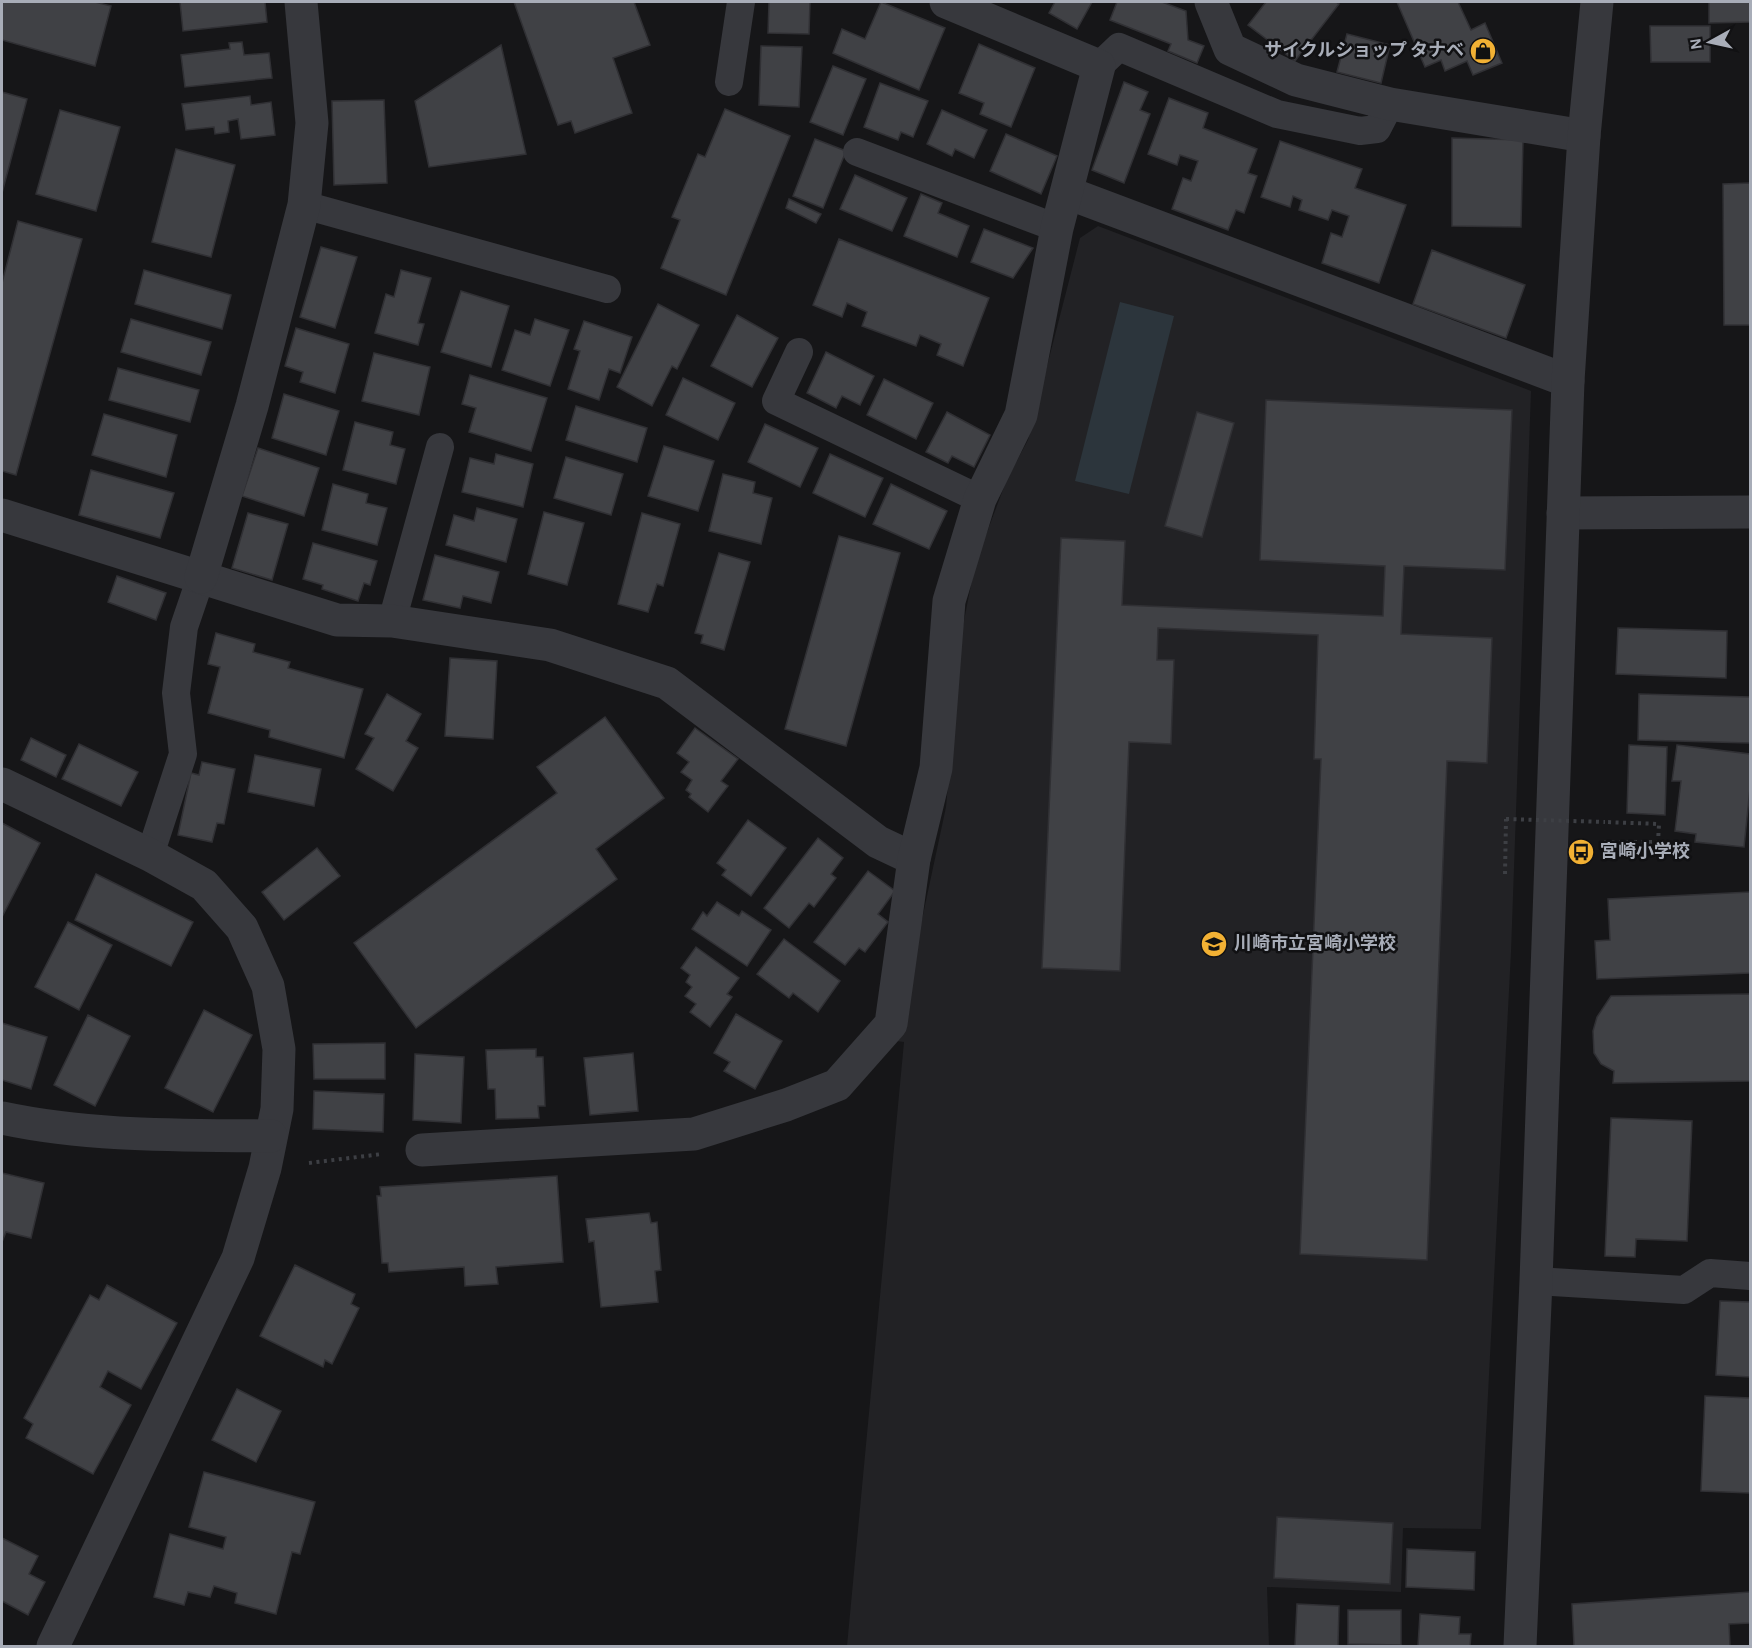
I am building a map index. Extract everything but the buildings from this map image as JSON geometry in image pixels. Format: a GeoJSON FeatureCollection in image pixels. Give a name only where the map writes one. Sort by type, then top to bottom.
{"type":"FeatureCollection","features":[{"type":"Feature","properties":{"kind":"street"},"geometry":{"type":"LineString","coordinates":[[201,577],[252,406],[304,205],[312,123],[301,2]]}},
{"type":"Feature","properties":{"kind":"street"},"geometry":{"type":"LineString","coordinates":[[422,1150],[694,1134],[837,1086],[891,1024],[914,859],[936,768],[949,601],[980,499],[1021,415],[1057,228],[1068,193],[1099,66],[946,2]]}},
{"type":"Feature","properties":{"kind":"street"},"geometry":{"type":"LineString","coordinates":[[1211,2],[1230,49],[1296,80],[1390,104],[1584,136]]}},
{"type":"Feature","properties":{"kind":"street"},"geometry":{"type":"LineString","coordinates":[[1520,1647],[1536,1281],[1568,381],[1584,136],[1597,2]]}},
{"type":"Feature","properties":{"kind":"street"},"geometry":{"type":"LineString","coordinates":[[1068,193],[1568,381]]}},
{"type":"Feature","properties":{"kind":"street"},"geometry":{"type":"LineString","coordinates":[[1563,513],[1750,512]]}},
{"type":"Feature","properties":{"kind":"street"},"geometry":{"type":"LineString","coordinates":[[2,515],[338,620],[392,621],[550,645],[667,683],[878,842],[914,859]]}},
{"type":"Feature","properties":{"kind":"street"},"geometry":{"type":"LineString","coordinates":[[2,784],[150,855],[204,885],[242,928],[268,986],[279,1050],[278,1109],[238,1258],[53,1647]]}},
{"type":"Feature","properties":{"kind":"street"},"geometry":{"type":"LineString","coordinates":[[2,1118],[48,1128],[125,1135],[271,1136]]}},
{"type":"Feature","properties":{"kind":"lane"},"geometry":{"type":"LineString","coordinates":[[729,82],[741,2]]}},
{"type":"Feature","properties":{"kind":"lane"},"geometry":{"type":"LineString","coordinates":[[1099,66],[1119,47],[1277,114],[1360,131],[1377,129],[1390,104]]}},
{"type":"Feature","properties":{"kind":"lane"},"geometry":{"type":"LineString","coordinates":[[857,152],[1057,228]]}},
{"type":"Feature","properties":{"kind":"lane"},"geometry":{"type":"LineString","coordinates":[[304,205],[607,289]]}},
{"type":"Feature","properties":{"kind":"lane"},"geometry":{"type":"LineString","coordinates":[[799,352],[776,401],[980,499]]}},
{"type":"Feature","properties":{"kind":"lane"},"geometry":{"type":"LineString","coordinates":[[392,621],[440,447]]}},
{"type":"Feature","properties":{"kind":"lane"},"geometry":{"type":"LineString","coordinates":[[150,855],[183,754],[176,693],[184,627],[201,577]]}},
{"type":"Feature","properties":{"kind":"lane"},"geometry":{"type":"LineString","coordinates":[[1536,1281],[1684,1290],[1710,1273],[1750,1276]]}},
{"type":"Feature","properties":{"kind":"path"},"geometry":{"type":"LineString","coordinates":[[1505,876],[1506,819],[1659,824],[1658,842],[1604,842]]}},
{"type":"Feature","properties":{"kind":"path"},"geometry":{"type":"LineString","coordinates":[[264,1168],[422,1150]]}},
{"type":"Feature","properties":{"kind":"shaded area","name":"川崎市立宮崎小学校"},"geometry":{"type":"Polygon","coordinates":[[[1098,226],[1531,391],[1511,952],[1481,1529],[1403,1528],[1401,1592],[1267,1587],[1269,1646],[847,1646],[904,1042],[896,1041],[946,807],[962,631],[975,564],[1007,479],[1028,440],[1080,238],[1098,226]]]}},
{"type":"Feature","properties":{"kind":"shaded area"},"geometry":{"type":"Polygon","coordinates":[[[1120,302],[1174,316],[1129,494],[1075,481],[1120,302]]]}},
{"type":"Feature","properties":{"kind":"place","name":"サイクルショップ タナベ"},"geometry":{"type":"Point","coordinates":[1483,51]}},
{"type":"Feature","properties":{"kind":"place","name":"宮崎小学校"},"geometry":{"type":"Point","coordinates":[1581,852]}},
{"type":"Feature","properties":{"kind":"place","name":"川崎市立宮崎小学校"},"geometry":{"type":"Point","coordinates":[1214,944]}}]}
